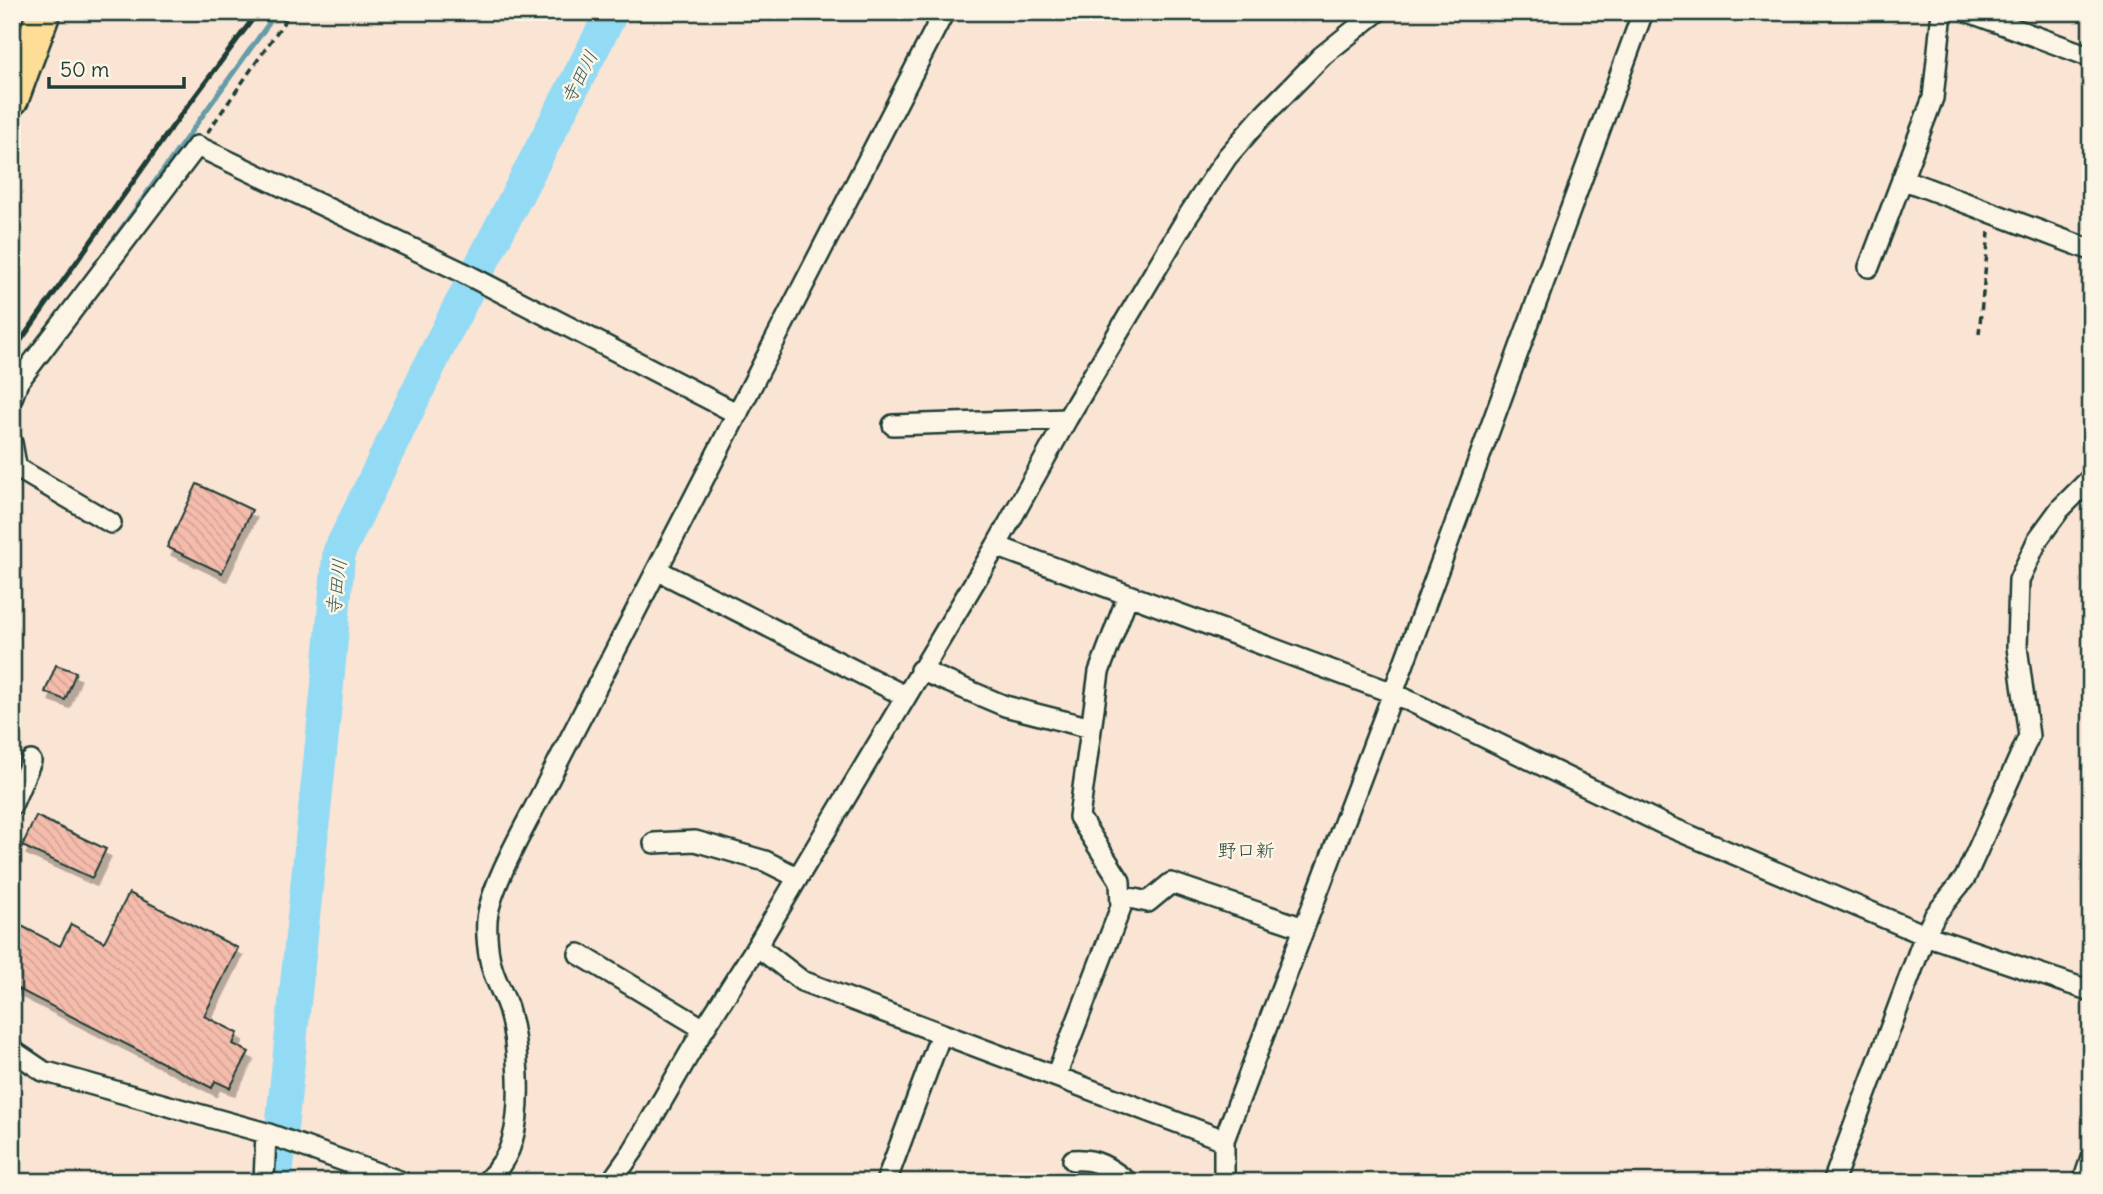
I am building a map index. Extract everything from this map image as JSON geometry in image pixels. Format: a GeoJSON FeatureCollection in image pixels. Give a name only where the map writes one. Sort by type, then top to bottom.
{"type":"FeatureCollection","features":[{"type":"Feature","properties":{"kind":"main road"},"geometry":{"type":"LineString","coordinates":[[12,99],[44,12]]}},
{"type":"Feature","properties":{"kind":"street"},"geometry":{"type":"LineString","coordinates":[[486,1182],[498,1170],[512,1142],[518,1097],[516,1049],[508,1008],[492,968],[487,922],[490,905],[505,867],[944,12]]}},
{"type":"Feature","properties":{"kind":"street"},"geometry":{"type":"LineString","coordinates":[[611,1182],[633,1151],[996,546],[1067,419],[1186,219],[1227,157],[1260,119],[1322,56],[1377,12]]}},
{"type":"Feature","properties":{"kind":"street"},"geometry":{"type":"LineString","coordinates":[[1224,1182],[1224,1140],[1393,692],[1643,12]]}},
{"type":"Feature","properties":{"kind":"street"},"geometry":{"type":"LineString","coordinates":[[1869,267],[1933,98],[1942,12]]}},
{"type":"Feature","properties":{"kind":"street"},"geometry":{"type":"LineString","coordinates":[[1969,12],[2091,57]]}},
{"type":"Feature","properties":{"kind":"street"},"geometry":{"type":"LineString","coordinates":[[12,398],[18,382],[197,146],[462,272],[738,414]]}},
{"type":"Feature","properties":{"kind":"street"},"geometry":{"type":"LineString","coordinates":[[1902,179],[2091,250]]}},
{"type":"Feature","properties":{"kind":"street"},"geometry":{"type":"LineString","coordinates":[[893,425],[1067,419]]}},
{"type":"Feature","properties":{"kind":"street"},"geometry":{"type":"LineString","coordinates":[[12,443],[14,465],[111,523]]}},
{"type":"Feature","properties":{"kind":"street"},"geometry":{"type":"LineString","coordinates":[[1833,1182],[1925,935],[1935,915],[1965,878],[2029,736],[2017,646],[2019,580],[2038,539],[2060,509],[2091,478]]}},
{"type":"Feature","properties":{"kind":"street"},"geometry":{"type":"LineString","coordinates":[[996,546],[1393,692],[1665,825],[1925,935],[2091,991]]}},
{"type":"Feature","properties":{"kind":"street"},"geometry":{"type":"LineString","coordinates":[[657,570],[905,696]]}},
{"type":"Feature","properties":{"kind":"street"},"geometry":{"type":"LineString","coordinates":[[1056,1076],[1121,907],[1120,881],[1079,817],[1099,672],[1128,595]]}},
{"type":"Feature","properties":{"kind":"street"},"geometry":{"type":"LineString","coordinates":[[920,670],[1006,706],[1091,728]]}},
{"type":"Feature","properties":{"kind":"street"},"geometry":{"type":"LineString","coordinates":[[12,805],[31,761]]}},
{"type":"Feature","properties":{"kind":"street"},"geometry":{"type":"LineString","coordinates":[[654,843],[695,841],[765,861],[797,877]]}},
{"type":"Feature","properties":{"kind":"street"},"geometry":{"type":"LineString","coordinates":[[1121,896],[1148,902],[1171,883],[1304,928]]}},
{"type":"Feature","properties":{"kind":"street"},"geometry":{"type":"LineString","coordinates":[[757,946],[802,981],[1224,1140]]}},
{"type":"Feature","properties":{"kind":"street"},"geometry":{"type":"LineString","coordinates":[[579,954],[704,1029]]}},
{"type":"Feature","properties":{"kind":"street"},"geometry":{"type":"LineString","coordinates":[[886,1182],[941,1034]]}},
{"type":"Feature","properties":{"kind":"street"},"geometry":{"type":"LineString","coordinates":[[12,1051],[43,1071],[266,1134],[402,1182]]}},
{"type":"Feature","properties":{"kind":"street"},"geometry":{"type":"LineString","coordinates":[[264,1182],[266,1134]]}},
{"type":"Feature","properties":{"kind":"street"},"geometry":{"type":"LineString","coordinates":[[2085,1181],[2091,1158]]}},
{"type":"Feature","properties":{"kind":"street"},"geometry":{"type":"LineString","coordinates":[[1073,1160],[1089,1159],[1108,1166],[1128,1182]]}},
{"type":"Feature","properties":{"kind":"path"},"geometry":{"type":"LineString","coordinates":[[197,146],[291,12]]}},
{"type":"Feature","properties":{"kind":"path"},"geometry":{"type":"LineString","coordinates":[[1979,334],[1991,213]]}},
{"type":"Feature","properties":{"kind":"building"},"geometry":{"type":"Polygon","coordinates":[[[197,484],[252,510],[222,573],[167,547],[197,484]]]}},
{"type":"Feature","properties":{"kind":"building"},"geometry":{"type":"Polygon","coordinates":[[[56,665],[76,672],[65,700],[45,692],[56,665]]]}},
{"type":"Feature","properties":{"kind":"building"},"geometry":{"type":"Polygon","coordinates":[[[36,816],[106,849],[92,878],[22,846],[36,816]]]}},
{"type":"Feature","properties":{"kind":"building"},"geometry":{"type":"Polygon","coordinates":[[[129,893],[238,948],[204,1016],[238,1033],[233,1044],[249,1052],[230,1088],[215,1081],[212,1088],[12,986],[12,921],[60,946],[71,924],[104,942],[129,893]]]}},
{"type":"Feature","properties":{"kind":"waterway"},"geometry":{"type":"LineString","coordinates":[[111,243],[277,12]]}},
{"type":"Feature","properties":{"kind":"waterway","name":"寺田川"},"geometry":{"type":"LineString","coordinates":[[276,1182],[339,552],[445,334],[612,12]]}},
{"type":"Feature","properties":{"kind":"railway"},"geometry":{"type":"LineString","coordinates":[[12,353],[172,127],[258,12]]}},
{"type":"Feature","properties":{"kind":"district","name":"野口新"},"geometry":{"type":"Point","coordinates":[1246,850]}}]}
